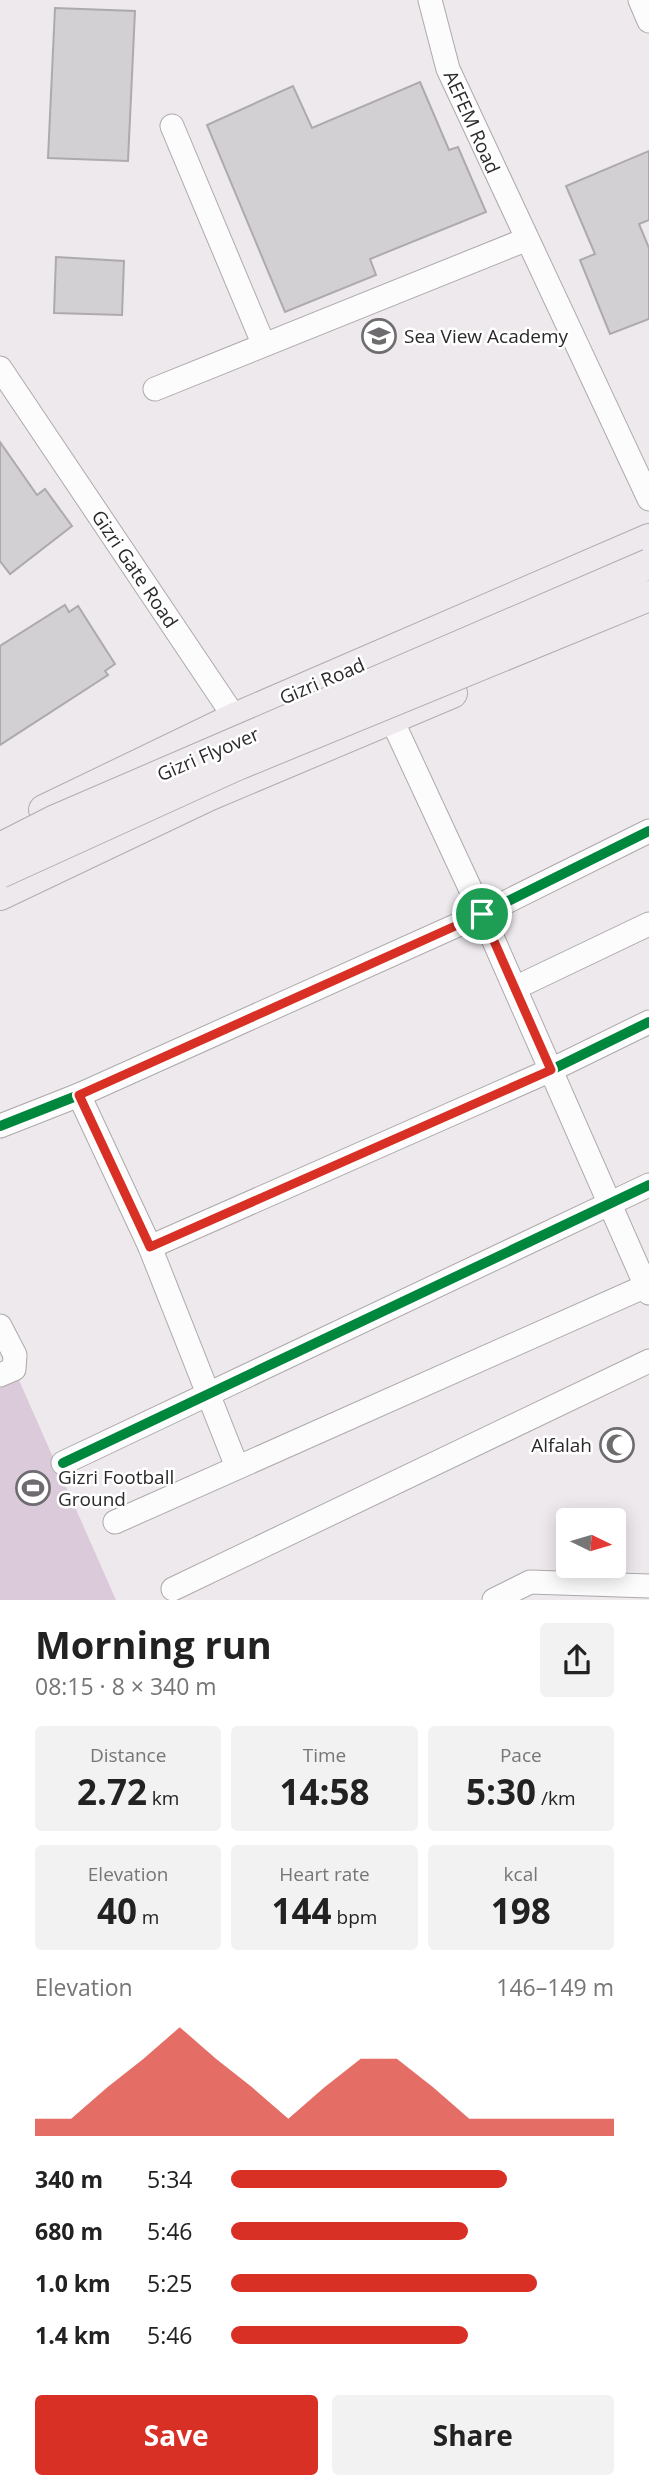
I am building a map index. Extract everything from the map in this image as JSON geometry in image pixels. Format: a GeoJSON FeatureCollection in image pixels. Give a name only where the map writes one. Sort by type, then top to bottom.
{"type":"FeatureCollection","features":[{"type":"Feature","properties":{"kind":"main road","name":"Gizri Road"},"geometry":{"type":"LineString","coordinates":[[0,832],[235,718],[649,539]]}},
{"type":"Feature","properties":{"kind":"main road","name":"Gizri Flyover"},"geometry":{"type":"LineString","coordinates":[[0,848],[53,821],[649,564]]}},
{"type":"Feature","properties":{"kind":"main road","name":"Gizri Flyover"},"geometry":{"type":"LineString","coordinates":[[0,873],[235,766],[649,596]]}},
{"type":"Feature","properties":{"kind":"main road"},"geometry":{"type":"LineString","coordinates":[[0,895],[258,775],[649,610]]}},
{"type":"Feature","properties":{"kind":"street","name":"AEFEM Road"},"geometry":{"type":"LineString","coordinates":[[430,0],[448,69],[525,240],[649,499]]}},
{"type":"Feature","properties":{"kind":"street"},"geometry":{"type":"LineString","coordinates":[[640,0],[649,21]]}},
{"type":"Feature","properties":{"kind":"street"},"geometry":{"type":"LineString","coordinates":[[172,126],[263,344]]}},
{"type":"Feature","properties":{"kind":"street"},"geometry":{"type":"LineString","coordinates":[[155,389],[525,240]]}},
{"type":"Feature","properties":{"kind":"street","name":"Gizri Gate Road"},"geometry":{"type":"LineString","coordinates":[[0,368],[235,718],[258,775]]}},
{"type":"Feature","properties":{"kind":"street"},"geometry":{"type":"LineString","coordinates":[[115,1522],[647,1289],[482,914],[391,718]]}},
{"type":"Feature","properties":{"kind":"street"},"geometry":{"type":"LineString","coordinates":[[0,1126],[79,1095],[482,914],[649,831]]}},
{"type":"Feature","properties":{"kind":"street"},"geometry":{"type":"LineString","coordinates":[[514,988],[649,924]]}},
{"type":"Feature","properties":{"kind":"street"},"geometry":{"type":"LineString","coordinates":[[150,1247],[551,1070],[649,1023]]}},
{"type":"Feature","properties":{"kind":"street"},"geometry":{"type":"LineString","coordinates":[[79,1095],[150,1247],[210,1392],[237,1467]]}},
{"type":"Feature","properties":{"kind":"street"},"geometry":{"type":"LineString","coordinates":[[63,1463],[608,1202],[649,1185]]}},
{"type":"Feature","properties":{"kind":"street"},"geometry":{"type":"LineString","coordinates":[[0,1326],[15,1355],[14,1369],[0,1375]]}},
{"type":"Feature","properties":{"kind":"street"},"geometry":{"type":"LineString","coordinates":[[173,1589],[649,1362]]}},
{"type":"Feature","properties":{"kind":"street"},"geometry":{"type":"LineString","coordinates":[[495,1600],[530,1582],[616,1593],[649,1586]]}},
{"type":"Feature","properties":{"kind":"shaded area","name":"Gizri Football Ground"},"geometry":{"type":"Polygon","coordinates":[[[14,1369],[116,1600],[0,1600],[0,1375],[14,1369]]]}},
{"type":"Feature","properties":{"kind":"building"},"geometry":{"type":"Polygon","coordinates":[[[55,8],[135,11],[128,161],[48,158],[55,8]]]}},
{"type":"Feature","properties":{"kind":"building"},"geometry":{"type":"Polygon","coordinates":[[[420,82],[449,150],[458,147],[486,212],[370,259],[376,275],[285,312],[207,125],[293,86],[312,128],[420,82]]]}},
{"type":"Feature","properties":{"kind":"building"},"geometry":{"type":"Polygon","coordinates":[[[649,151],[649,220],[639,224],[649,248],[649,319],[610,334],[580,260],[595,254],[566,186],[649,151]]]}},
{"type":"Feature","properties":{"kind":"building"},"geometry":{"type":"Polygon","coordinates":[[[56,257],[124,261],[122,315],[54,313],[56,257]]]}},
{"type":"Feature","properties":{"kind":"building"},"geometry":{"type":"Polygon","coordinates":[[[0,442],[37,495],[45,489],[72,526],[10,574],[0,561],[0,442]]]}},
{"type":"Feature","properties":{"kind":"building"},"geometry":{"type":"Polygon","coordinates":[[[65,605],[69,612],[78,606],[115,664],[105,671],[108,675],[0,745],[0,646],[65,605]]]}},
{"type":"Feature","properties":{"kind":"cycle path"},"geometry":{"type":"LineString","coordinates":[[0,1126],[79,1095],[482,914],[649,831]]}},
{"type":"Feature","properties":{"kind":"cycle path"},"geometry":{"type":"LineString","coordinates":[[150,1247],[551,1070],[649,1022]]}},
{"type":"Feature","properties":{"kind":"cycle path"},"geometry":{"type":"LineString","coordinates":[[63,1463],[649,1185]]}},
{"type":"Feature","properties":{"kind":"place","name":"Sea View Academy"},"geometry":{"type":"Point","coordinates":[379,336]}},
{"type":"Feature","properties":{"kind":"place","name":"Alfalah"},"geometry":{"type":"Point","coordinates":[617,1445]}},
{"type":"Feature","properties":{"kind":"place","name":"Gizri Football Ground"},"geometry":{"type":"Point","coordinates":[33,1488]}},
{"type":"Feature","properties":{"kind":"route"},"geometry":{"type":"LineString","coordinates":[[482,914],[551,1070],[150,1247],[79,1095],[482,914]]}}]}
